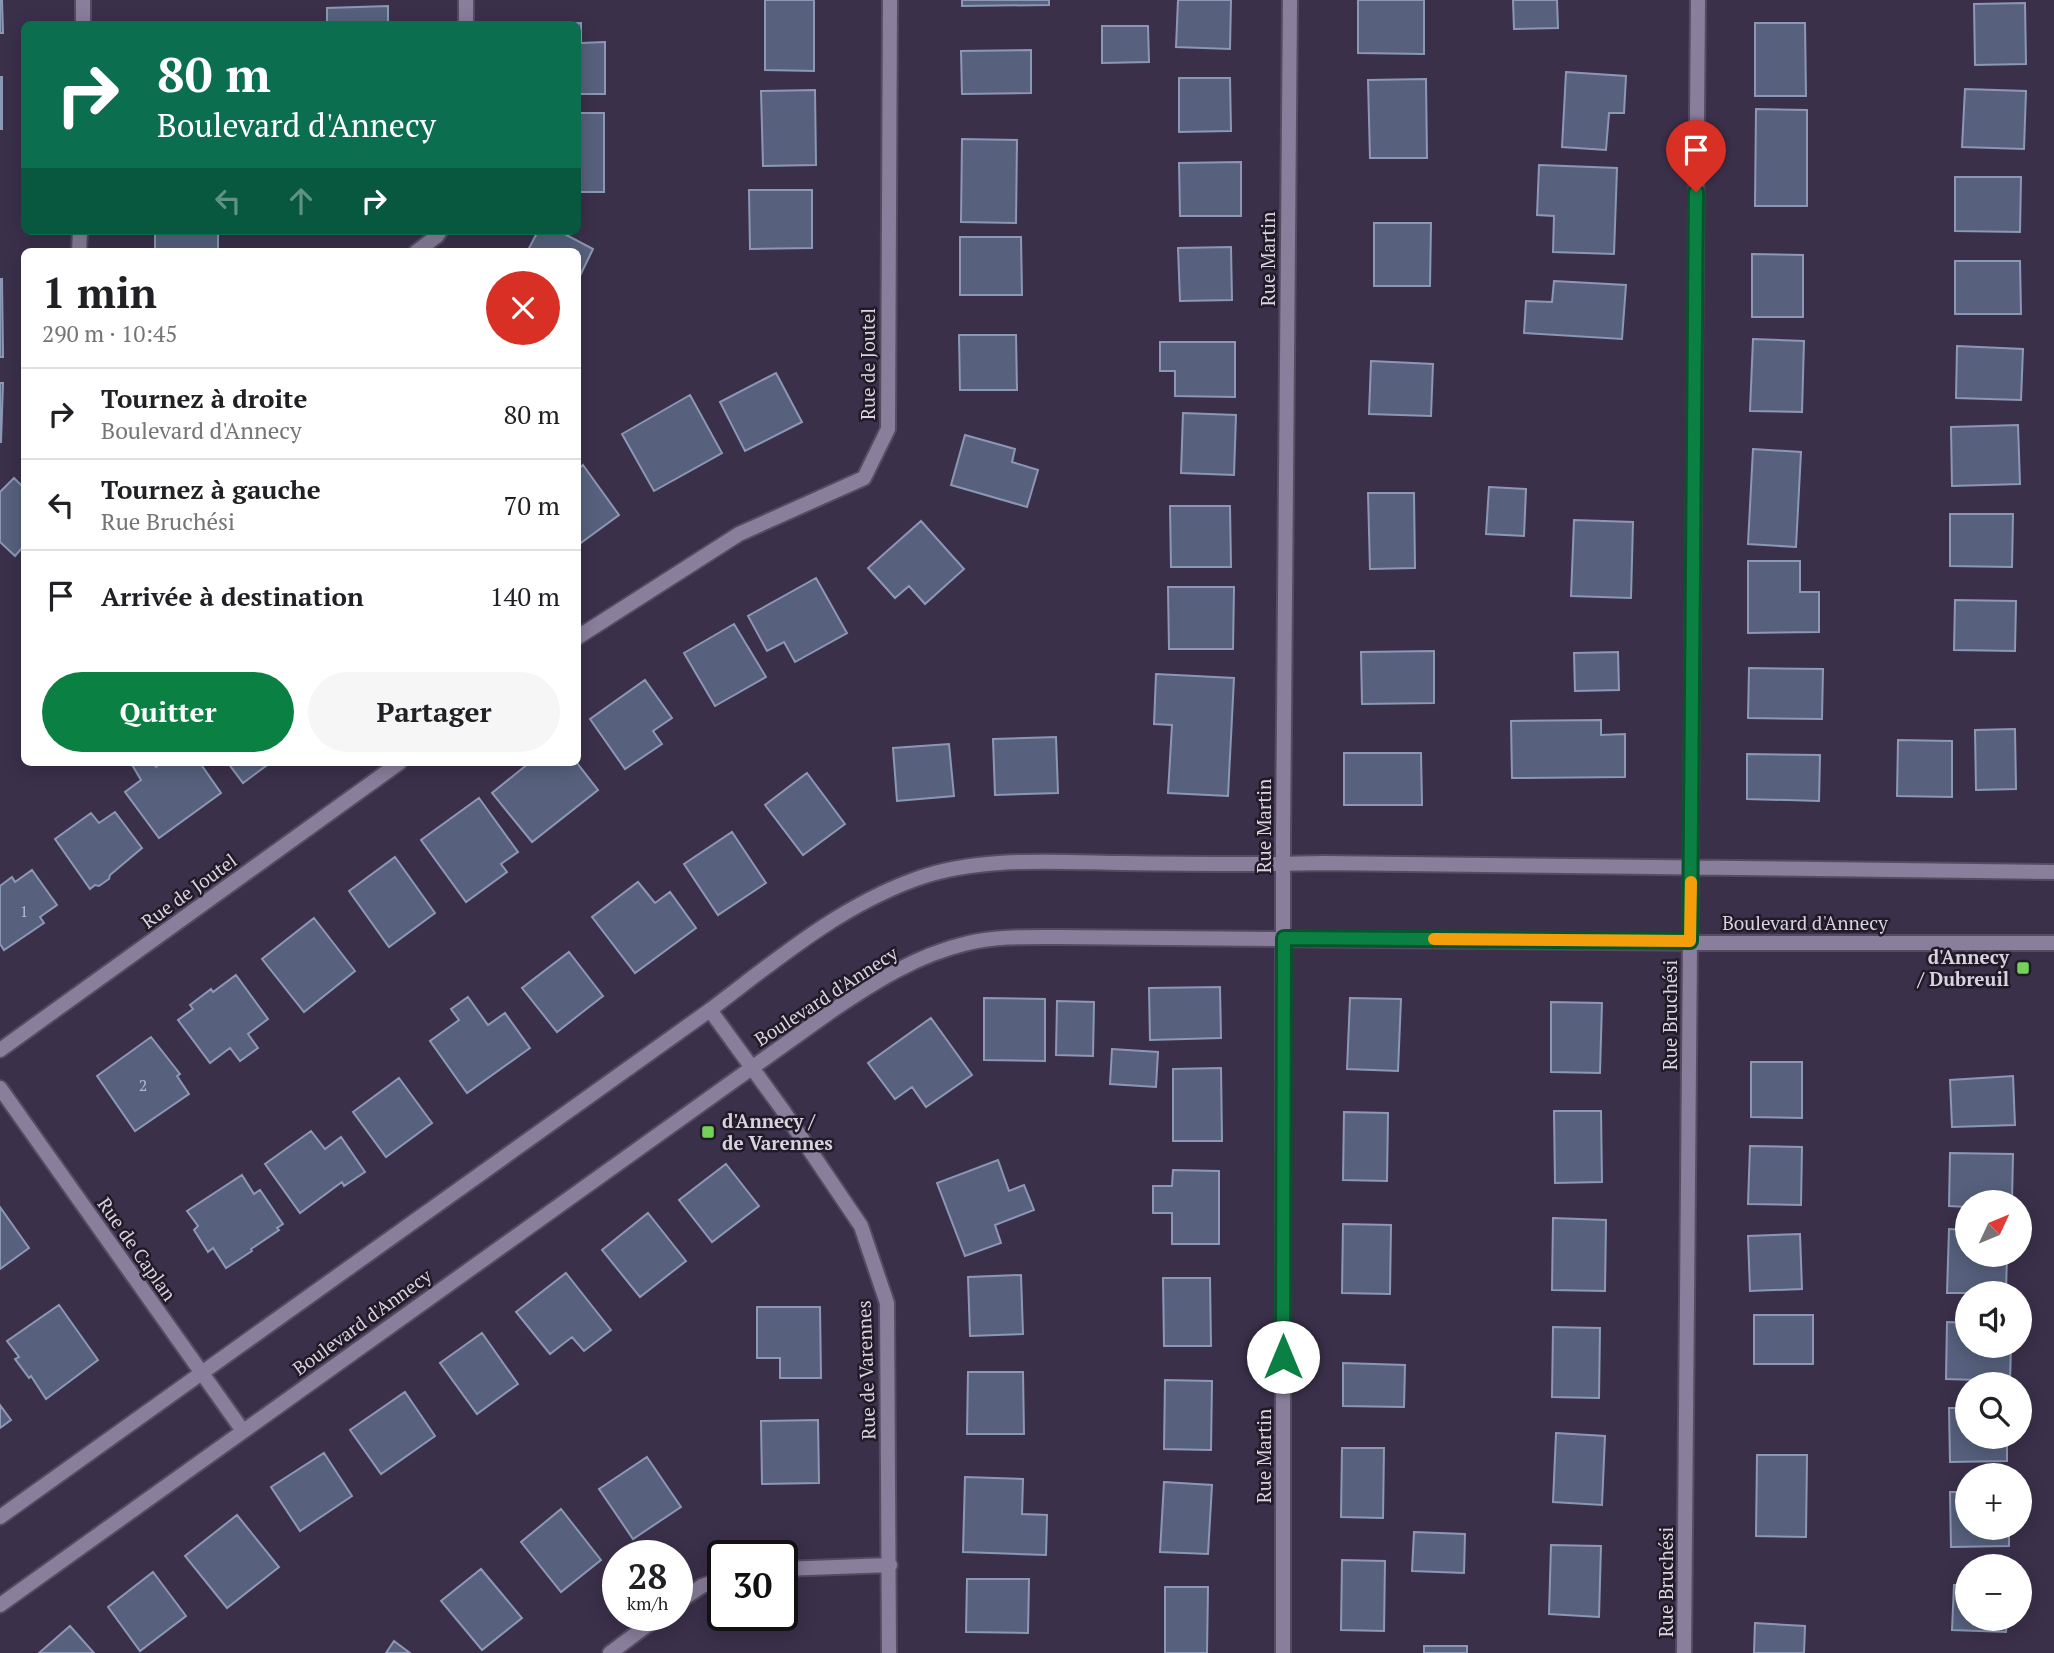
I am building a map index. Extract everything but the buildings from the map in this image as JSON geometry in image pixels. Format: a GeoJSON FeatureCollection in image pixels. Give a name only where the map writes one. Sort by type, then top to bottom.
{"type":"FeatureCollection","features":[{"type":"Feature","properties":{"kind":"street"},"geometry":{"type":"LineString","coordinates":[[83,0],[83,21]]}},
{"type":"Feature","properties":{"kind":"street"},"geometry":{"type":"LineString","coordinates":[[466,0],[466,21]]}},
{"type":"Feature","properties":{"kind":"street","name":"Rue de Joutel"},"geometry":{"type":"LineString","coordinates":[[581,635],[739,534],[864,478],[870,466],[888,429],[890,0]]}},
{"type":"Feature","properties":{"kind":"street","name":"Rue Martin"},"geometry":{"type":"LineString","coordinates":[[1283,1653],[1283,864],[1290,0]]}},
{"type":"Feature","properties":{"kind":"street","name":"Rue Bruchési"},"geometry":{"type":"LineString","coordinates":[[1684,1653],[1698,0]]}},
{"type":"Feature","properties":{"kind":"street"},"geometry":{"type":"LineString","coordinates":[[421,248],[438,235]]}},
{"type":"Feature","properties":{"kind":"street","name":"Rue de Joutel"},"geometry":{"type":"LineString","coordinates":[[0,1050],[395,766]]}},
{"type":"Feature","properties":{"kind":"street"},"geometry":{"type":"LineString","coordinates":[[0,1517],[840,915],[892,888],[919,878],[970,867],[1025,863],[2054,872]]}},
{"type":"Feature","properties":{"kind":"street","name":"Boulevard d'Annecy"},"geometry":{"type":"LineString","coordinates":[[0,1605],[839,1006],[924,956],[970,942],[1019,937],[2054,943]]}},
{"type":"Feature","properties":{"kind":"street","name":"Rue de Varennes"},"geometry":{"type":"LineString","coordinates":[[710,1010],[861,1226],[887,1303],[889,1653]]}},
{"type":"Feature","properties":{"kind":"street","name":"Rue de Caplan"},"geometry":{"type":"LineString","coordinates":[[0,1088],[243,1431]]}},
{"type":"Feature","properties":{"kind":"street"},"geometry":{"type":"LineString","coordinates":[[798,1568],[890,1565]]}},
{"type":"Feature","properties":{"kind":"street"},"geometry":{"type":"LineString","coordinates":[[610,1653],[640,1631]]}},
{"type":"Feature","properties":{"kind":"slow traffic"},"geometry":{"type":"LineString","coordinates":[[1434,939],[1690,941],[1691,882]]}},
{"type":"Feature","properties":{"kind":"place","name":"d'Annecy / Dubreuil"},"geometry":{"type":"Point","coordinates":[2023,968]}},
{"type":"Feature","properties":{"kind":"place","name":"d'Annecy / de Varennes"},"geometry":{"type":"Point","coordinates":[708,1132]}},
{"type":"Feature","properties":{"kind":"route"},"geometry":{"type":"LineString","coordinates":[[1283,1357],[1284,938],[1690,941],[1696,192]]}}]}
